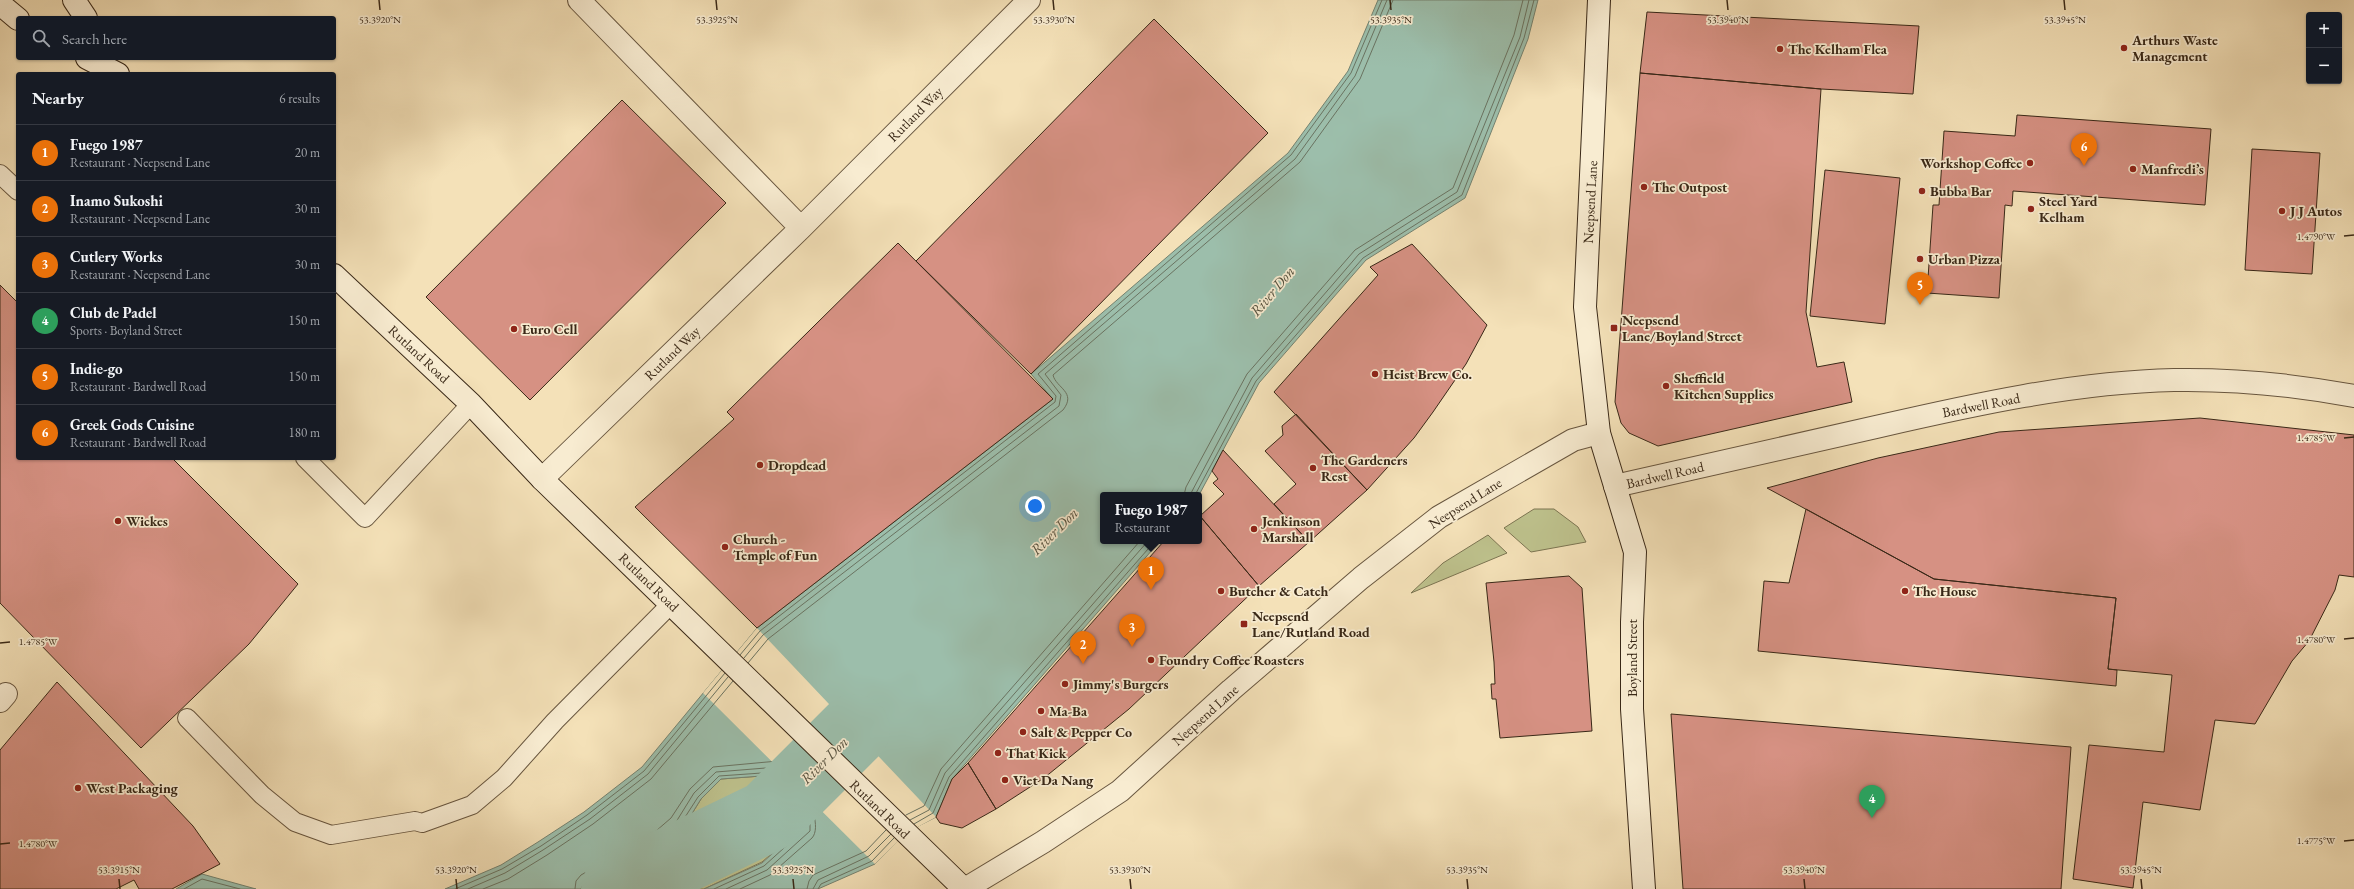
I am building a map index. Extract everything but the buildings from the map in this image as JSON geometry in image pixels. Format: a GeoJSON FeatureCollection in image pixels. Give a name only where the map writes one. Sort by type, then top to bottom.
{"type":"FeatureCollection","features":[{"type":"Feature","properties":{"kind":"street"},"geometry":{"type":"LineString","coordinates":[[74,0],[85,16]]}},
{"type":"Feature","properties":{"kind":"street"},"geometry":{"type":"LineString","coordinates":[[579,0],[801,228]]}},
{"type":"Feature","properties":{"kind":"street","name":"Rutland Way"},"geometry":{"type":"LineString","coordinates":[[542,479],[801,228],[1029,0]]}},
{"type":"Feature","properties":{"kind":"street","name":"Neepsend Lane"},"geometry":{"type":"LineString","coordinates":[[964,889],[1043,842],[1120,791],[1232,690],[1361,578],[1439,517],[1573,440],[1599,433],[1585,307],[1599,0]]}},
{"type":"Feature","properties":{"kind":"street"},"geometry":{"type":"LineString","coordinates":[[0,4],[16,17]]}},
{"type":"Feature","properties":{"kind":"street"},"geometry":{"type":"LineString","coordinates":[[91,60],[114,72]]}},
{"type":"Feature","properties":{"kind":"street"},"geometry":{"type":"LineString","coordinates":[[113,60],[121,72]]}},
{"type":"Feature","properties":{"kind":"street","name":"Rutland Road"},"geometry":{"type":"LineString","coordinates":[[336,277],[471,404],[542,479],[964,889]]}},
{"type":"Feature","properties":{"kind":"street","name":"Bardwell Road"},"geometry":{"type":"LineString","coordinates":[[1615,486],[1984,403],[2089,387],[2173,380],[2241,381],[2314,389],[2354,396]]}},
{"type":"Feature","properties":{"kind":"street","name":"Boyland Street"},"geometry":{"type":"LineString","coordinates":[[1599,433],[1635,552],[1632,622],[1632,709],[1644,889]]}},
{"type":"Feature","properties":{"kind":"lane"},"geometry":{"type":"LineString","coordinates":[[0,174],[16,189]]}},
{"type":"Feature","properties":{"kind":"lane"},"geometry":{"type":"LineString","coordinates":[[306,460],[365,518],[471,404]]}},
{"type":"Feature","properties":{"kind":"lane"},"geometry":{"type":"LineString","coordinates":[[187,718],[262,795],[295,822],[331,835],[415,821],[422,823],[472,805],[504,778],[556,721],[671,604]]}},
{"type":"Feature","properties":{"kind":"green space"},"geometry":{"type":"Polygon","coordinates":[[[1534,509],[1554,509],[1578,527],[1586,542],[1531,552],[1504,528],[1534,509]]]}},
{"type":"Feature","properties":{"kind":"green space"},"geometry":{"type":"Polygon","coordinates":[[[1488,535],[1507,553],[1411,593],[1443,563],[1488,535]]]}},
{"type":"Feature","properties":{"kind":"green space"},"geometry":{"type":"Polygon","coordinates":[[[775,775],[792,803],[802,827],[762,862],[704,889],[587,889],[658,849],[683,828],[701,799],[721,779],[775,775]]]}},
{"type":"Feature","properties":{"kind":"water"},"geometry":{"type":"Polygon","coordinates":[[[1378,0],[1538,0],[1528,39],[1465,198],[1366,260],[1259,383],[1201,492],[1100,492],[1100,544],[1157,544],[952,779],[936,817],[905,833],[875,864],[818,889],[704,889],[762,863],[802,827],[792,803],[773,797],[775,775],[721,779],[701,799],[683,828],[658,849],[587,889],[445,889],[501,865],[584,812],[642,767],[757,628],[1053,399],[1031,374],[1288,153],[1348,71],[1378,0]]]}},
{"type":"Feature","properties":{"kind":"water"},"geometry":{"type":"Polygon","coordinates":[[[202,874],[256,889],[176,889],[202,874]]]}},
{"type":"Feature","properties":{"kind":"pier"},"geometry":{"type":"Polygon","coordinates":[[[757,628],[936,817],[905,834],[875,864],[703,693],[757,628]]]}},
{"type":"Feature","properties":{"kind":"waterway","name":"River Don"},"geometry":{"type":"LineString","coordinates":[[617,889],[768,816],[854,730]]}},
{"type":"Feature","properties":{"kind":"place","name":"Arthurs Waste Management"},"geometry":{"type":"Point","coordinates":[2124,48]}},
{"type":"Feature","properties":{"kind":"place","name":"The Kelham Flea"},"geometry":{"type":"Point","coordinates":[1780,49]}},
{"type":"Feature","properties":{"kind":"place","name":"Workshop Coffee"},"geometry":{"type":"Point","coordinates":[2030,163]}},
{"type":"Feature","properties":{"kind":"place","name":"Greek Gods Cuisine"},"geometry":{"type":"Point","coordinates":[2084,166]}},
{"type":"Feature","properties":{"kind":"place","name":"Manfredi’s"},"geometry":{"type":"Point","coordinates":[2133,169]}},
{"type":"Feature","properties":{"kind":"place","name":"The Outpost"},"geometry":{"type":"Point","coordinates":[1644,187]}},
{"type":"Feature","properties":{"kind":"place","name":"Bubba Bar"},"geometry":{"type":"Point","coordinates":[1922,191]}},
{"type":"Feature","properties":{"kind":"place","name":"Steel Yard Kelham"},"geometry":{"type":"Point","coordinates":[2031,209]}},
{"type":"Feature","properties":{"kind":"place","name":"J J Autos"},"geometry":{"type":"Point","coordinates":[2282,211]}},
{"type":"Feature","properties":{"kind":"place","name":"Urban Pizza"},"geometry":{"type":"Point","coordinates":[1920,259]}},
{"type":"Feature","properties":{"kind":"place","name":"Indie-go"},"geometry":{"type":"Point","coordinates":[1920,305]}},
{"type":"Feature","properties":{"kind":"place","name":"Neepsend Lane/Boyland Street"},"geometry":{"type":"Point","coordinates":[1614,328]}},
{"type":"Feature","properties":{"kind":"place","name":"Euro Cell"},"geometry":{"type":"Point","coordinates":[514,329]}},
{"type":"Feature","properties":{"kind":"place","name":"Heist Brew Co."},"geometry":{"type":"Point","coordinates":[1375,374]}},
{"type":"Feature","properties":{"kind":"place","name":"Sheffield Kitchen Supplies"},"geometry":{"type":"Point","coordinates":[1666,386]}},
{"type":"Feature","properties":{"kind":"place","name":"Dropdead"},"geometry":{"type":"Point","coordinates":[760,465]}},
{"type":"Feature","properties":{"kind":"place","name":"The Gardeners Rest"},"geometry":{"type":"Point","coordinates":[1313,468]}},
{"type":"Feature","properties":{"kind":"place","name":"Wickes"},"geometry":{"type":"Point","coordinates":[118,521]}},
{"type":"Feature","properties":{"kind":"place","name":"Jenkinson Marshall"},"geometry":{"type":"Point","coordinates":[1254,529]}},
{"type":"Feature","properties":{"kind":"place","name":"Church - Temple of Fun"},"geometry":{"type":"Point","coordinates":[725,547]}},
{"type":"Feature","properties":{"kind":"place","name":"Fuego 1987"},"geometry":{"type":"Point","coordinates":[1151,590]}},
{"type":"Feature","properties":{"kind":"place","name":"Butcher & Catch"},"geometry":{"type":"Point","coordinates":[1221,591]}},
{"type":"Feature","properties":{"kind":"place","name":"The House"},"geometry":{"type":"Point","coordinates":[1905,591]}},
{"type":"Feature","properties":{"kind":"place","name":"Neepsend Lane/Rutland Road"},"geometry":{"type":"Point","coordinates":[1244,624]}},
{"type":"Feature","properties":{"kind":"place","name":"Cutlery Works"},"geometry":{"type":"Point","coordinates":[1132,647]}},
{"type":"Feature","properties":{"kind":"place","name":"Foundry Coffee Roasters"},"geometry":{"type":"Point","coordinates":[1151,660]}},
{"type":"Feature","properties":{"kind":"place","name":"Inamo Sukoshi"},"geometry":{"type":"Point","coordinates":[1083,664]}},
{"type":"Feature","properties":{"kind":"place","name":"Jimmy's Burgers"},"geometry":{"type":"Point","coordinates":[1065,684]}},
{"type":"Feature","properties":{"kind":"place","name":"Ma-Ba"},"geometry":{"type":"Point","coordinates":[1041,711]}},
{"type":"Feature","properties":{"kind":"place","name":"Salt & Pepper Co"},"geometry":{"type":"Point","coordinates":[1023,732]}},
{"type":"Feature","properties":{"kind":"place","name":"That Kick"},"geometry":{"type":"Point","coordinates":[998,753]}},
{"type":"Feature","properties":{"kind":"place","name":"Viet Da Nang"},"geometry":{"type":"Point","coordinates":[1005,780]}},
{"type":"Feature","properties":{"kind":"place","name":"West Packaging"},"geometry":{"type":"Point","coordinates":[78,788]}},
{"type":"Feature","properties":{"kind":"place","name":"Club de Padel"},"geometry":{"type":"Point","coordinates":[1872,818]}}]}
